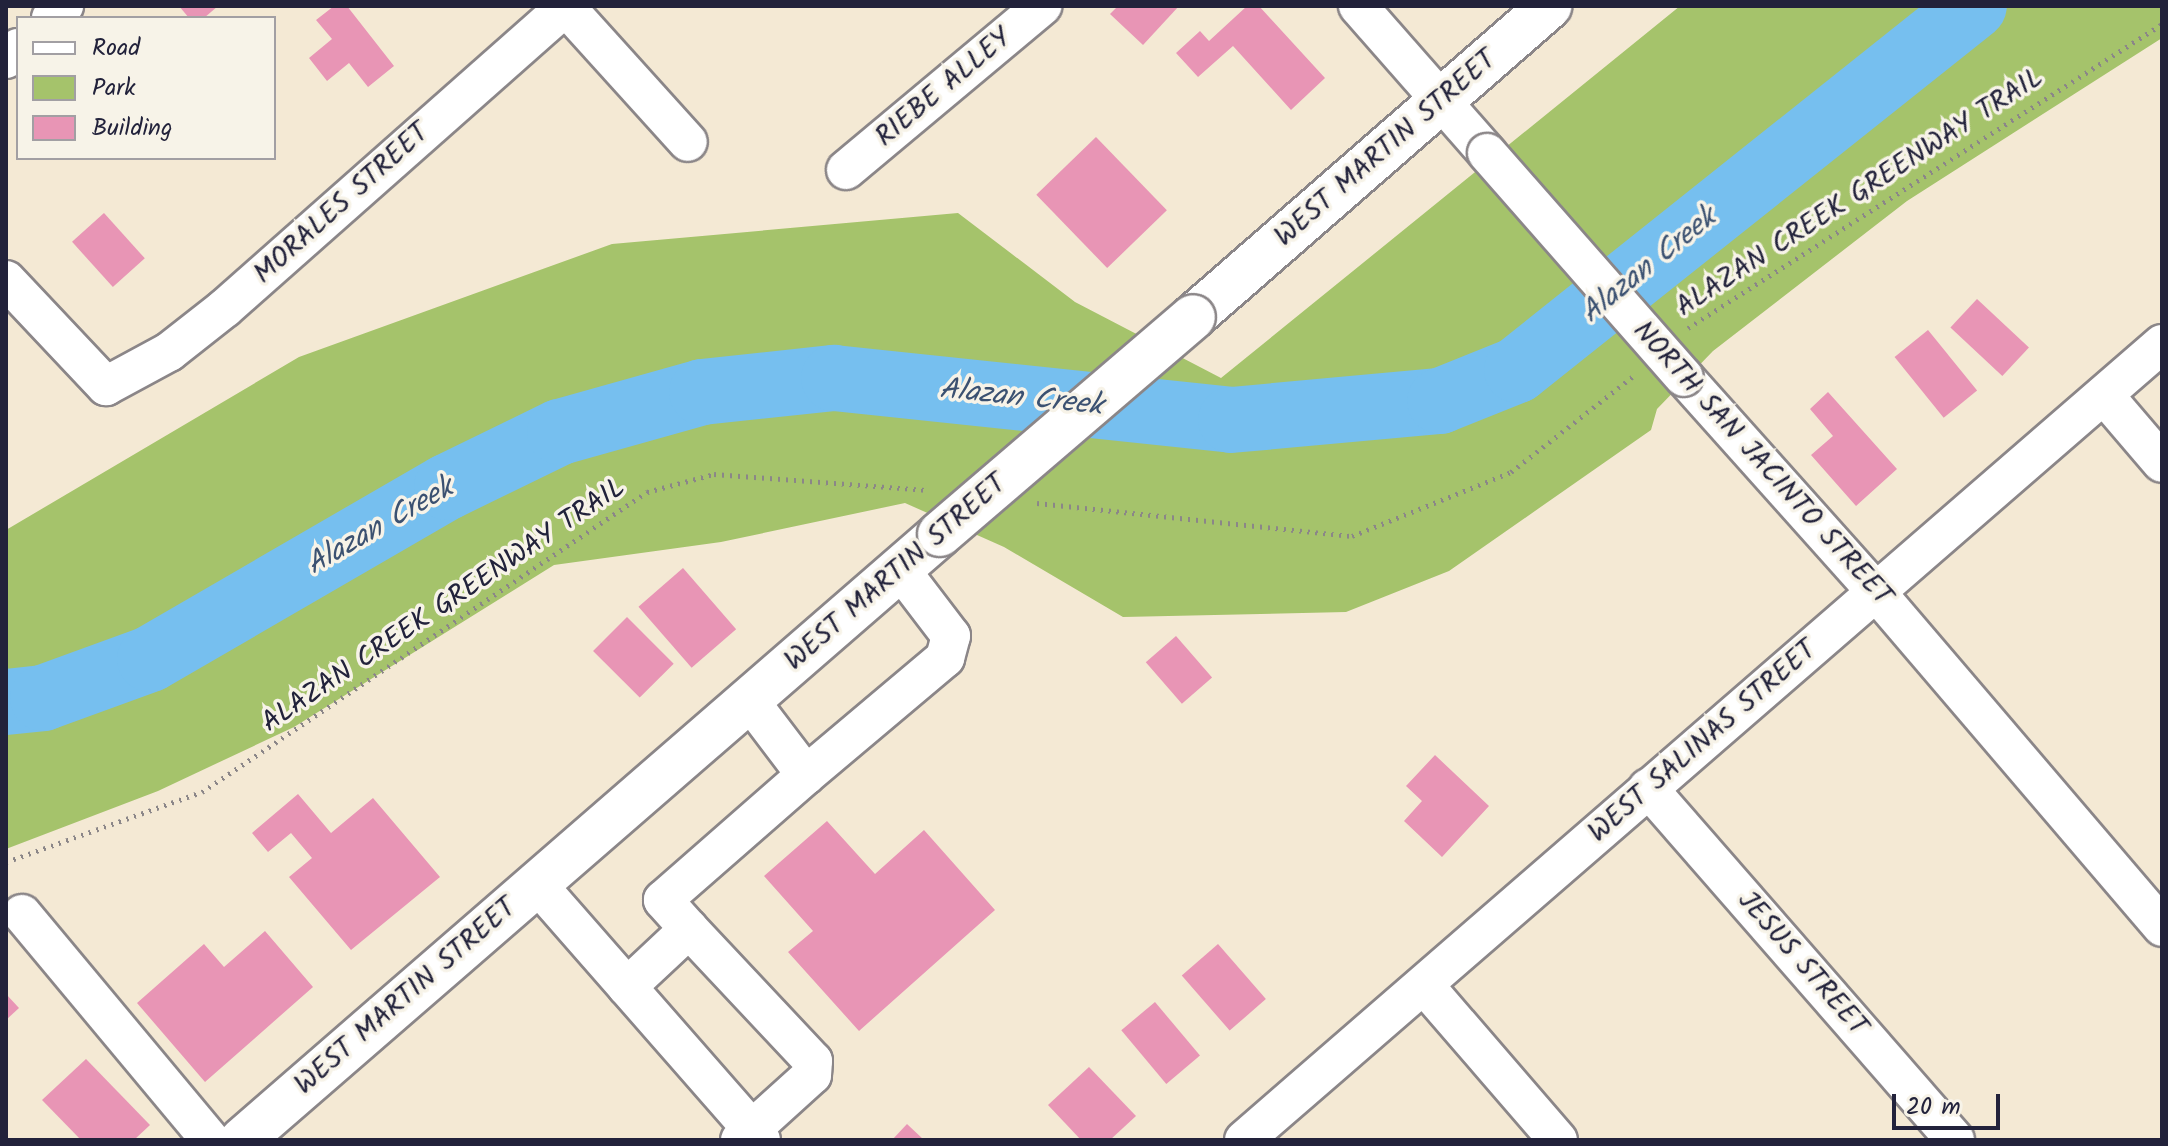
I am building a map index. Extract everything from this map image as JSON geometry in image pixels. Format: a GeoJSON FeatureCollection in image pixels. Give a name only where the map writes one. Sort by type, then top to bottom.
{"type":"FeatureCollection","features":[{"type":"Feature","properties":{"kind":"main road","name":"WEST MARTIN STREET"},"geometry":{"type":"LineString","coordinates":[[242,1140],[1550,6]]}},
{"type":"Feature","properties":{"kind":"street"},"geometry":{"type":"LineString","coordinates":[[565,6],[688,142]]}},
{"type":"Feature","properties":{"kind":"street","name":"MORALES STREET"},"geometry":{"type":"LineString","coordinates":[[6,280],[106,386],[169,352],[225,308],[565,6]]}},
{"type":"Feature","properties":{"kind":"street","name":"RIEBE ALLEY"},"geometry":{"type":"LineString","coordinates":[[846,170],[1042,6]]}},
{"type":"Feature","properties":{"kind":"street","name":"NORTH SAN JACINTO STREET"},"geometry":{"type":"LineString","coordinates":[[1358,6],[1877,593],[2162,927]]}},
{"type":"Feature","properties":{"kind":"street","name":"WEST SALINAS STREET"},"geometry":{"type":"LineString","coordinates":[[1244,1140],[2162,344]]}},
{"type":"Feature","properties":{"kind":"street"},"geometry":{"type":"LineString","coordinates":[[2104,395],[2162,463]]}},
{"type":"Feature","properties":{"kind":"street"},"geometry":{"type":"LineString","coordinates":[[537,884],[751,1137],[812,1075],[813,1061],[663,900],[945,658],[951,636],[900,569]]}},
{"type":"Feature","properties":{"kind":"street"},"geometry":{"type":"LineString","coordinates":[[749,700],[806,775]]}},
{"type":"Feature","properties":{"kind":"street","name":"JESUS STREET"},"geometry":{"type":"LineString","coordinates":[[1648,788],[1955,1140]]}},
{"type":"Feature","properties":{"kind":"street"},"geometry":{"type":"LineString","coordinates":[[22,914],[210,1140]]}},
{"type":"Feature","properties":{"kind":"street"},"geometry":{"type":"LineString","coordinates":[[627,987],[689,929]]}},
{"type":"Feature","properties":{"kind":"street"},"geometry":{"type":"LineString","coordinates":[[1424,985],[1558,1140]]}},
{"type":"Feature","properties":{"kind":"path","name":"ALAZAN CREEK GREENWAY TRAIL"},"geometry":{"type":"LineString","coordinates":[[1676,336],[2162,24]]}},
{"type":"Feature","properties":{"kind":"path"},"geometry":{"type":"LineString","coordinates":[[1031,502],[1352,536],[1511,472],[1647,364]]}},
{"type":"Feature","properties":{"kind":"path","name":"ALAZAN CREEK GREENWAY TRAIL"},"geometry":{"type":"LineString","coordinates":[[6,862],[202,792],[647,492],[714,474],[937,491]]}},
{"type":"Feature","properties":{"kind":"green space"},"geometry":{"type":"Polygon","coordinates":[[[1680,6],[2162,6],[2162,38],[1907,201],[1713,351],[1657,409],[1651,430],[1449,571],[1346,612],[1123,617],[1004,547],[905,503],[721,542],[554,565],[294,727],[158,791],[6,849],[6,530],[299,357],[612,244],[958,213],[1075,302],[1221,378],[1680,6]]]}},
{"type":"Feature","properties":{"kind":"building"},"geometry":{"type":"Polygon","coordinates":[[[179,6],[218,6],[206,16],[187,16],[179,6]]]}},
{"type":"Feature","properties":{"kind":"building"},"geometry":{"type":"Polygon","coordinates":[[[334,6],[347,6],[394,66],[368,87],[349,63],[327,81],[309,58],[332,39],[316,20],[334,6]]]}},
{"type":"Feature","properties":{"kind":"building"},"geometry":{"type":"Polygon","coordinates":[[[1118,6],[1179,6],[1143,45],[1110,14],[1118,6]]]}},
{"type":"Feature","properties":{"kind":"building"},"geometry":{"type":"Polygon","coordinates":[[[1247,6],[1259,6],[1325,78],[1291,110],[1233,46],[1198,77],[1176,53],[1200,31],[1209,41],[1247,6]]]}},
{"type":"Feature","properties":{"kind":"building"},"geometry":{"type":"Polygon","coordinates":[[[1096,137],[1167,210],[1107,268],[1036,195],[1096,137]]]}},
{"type":"Feature","properties":{"kind":"building"},"geometry":{"type":"Polygon","coordinates":[[[104,213],[145,258],[113,287],[72,242],[104,213]]]}},
{"type":"Feature","properties":{"kind":"building"},"geometry":{"type":"Polygon","coordinates":[[[1977,299],[2029,347],[2002,376],[1950,328],[1977,299]]]}},
{"type":"Feature","properties":{"kind":"building"},"geometry":{"type":"Polygon","coordinates":[[[1928,330],[1977,391],[1944,418],[1895,357],[1928,330]]]}},
{"type":"Feature","properties":{"kind":"building"},"geometry":{"type":"Polygon","coordinates":[[[1828,392],[1897,469],[1856,506],[1811,455],[1833,436],[1810,409],[1828,392]]]}},
{"type":"Feature","properties":{"kind":"building"},"geometry":{"type":"Polygon","coordinates":[[[683,568],[736,629],[692,668],[638,607],[683,568]]]}},
{"type":"Feature","properties":{"kind":"building"},"geometry":{"type":"Polygon","coordinates":[[[627,617],[674,664],[640,698],[593,651],[627,617]]]}},
{"type":"Feature","properties":{"kind":"building"},"geometry":{"type":"Polygon","coordinates":[[[1176,636],[1212,678],[1182,704],[1146,662],[1176,636]]]}},
{"type":"Feature","properties":{"kind":"building"},"geometry":{"type":"Polygon","coordinates":[[[1435,755],[1489,806],[1442,857],[1404,821],[1422,801],[1406,786],[1435,755]]]}},
{"type":"Feature","properties":{"kind":"building"},"geometry":{"type":"Polygon","coordinates":[[[298,794],[331,833],[373,798],[440,877],[351,950],[289,877],[312,858],[291,833],[268,852],[252,833],[298,794]]]}},
{"type":"Feature","properties":{"kind":"building"},"geometry":{"type":"Polygon","coordinates":[[[827,821],[875,874],[924,830],[995,910],[859,1031],[788,952],[813,931],[764,876],[827,821]]]}},
{"type":"Feature","properties":{"kind":"building"},"geometry":{"type":"Polygon","coordinates":[[[265,931],[313,987],[205,1082],[137,1003],[204,944],[224,967],[265,931]]]}},
{"type":"Feature","properties":{"kind":"building"},"geometry":{"type":"Polygon","coordinates":[[[1218,944],[1266,999],[1230,1031],[1182,975],[1218,944]]]}},
{"type":"Feature","properties":{"kind":"building"},"geometry":{"type":"Polygon","coordinates":[[[6,994],[19,1008],[6,1020],[6,994]]]}},
{"type":"Feature","properties":{"kind":"building"},"geometry":{"type":"Polygon","coordinates":[[[1155,1002],[1200,1056],[1166,1084],[1121,1030],[1155,1002]]]}},
{"type":"Feature","properties":{"kind":"building"},"geometry":{"type":"Polygon","coordinates":[[[86,1059],[150,1125],[134,1140],[81,1140],[42,1100],[86,1059]]]}},
{"type":"Feature","properties":{"kind":"building"},"geometry":{"type":"Polygon","coordinates":[[[1089,1067],[1136,1116],[1110,1140],[1081,1140],[1048,1105],[1089,1067]]]}},
{"type":"Feature","properties":{"kind":"building"},"geometry":{"type":"Polygon","coordinates":[[[907,1124],[924,1140],[892,1140],[907,1124]]]}},
{"type":"Feature","properties":{"kind":"waterway","name":"Alazan Creek"},"geometry":{"type":"LineString","coordinates":[[6,702],[43,698],[150,659],[447,487],[560,432],[702,392],[834,378],[1231,420],[1440,401],[1517,370],[1974,6]]}}]}
